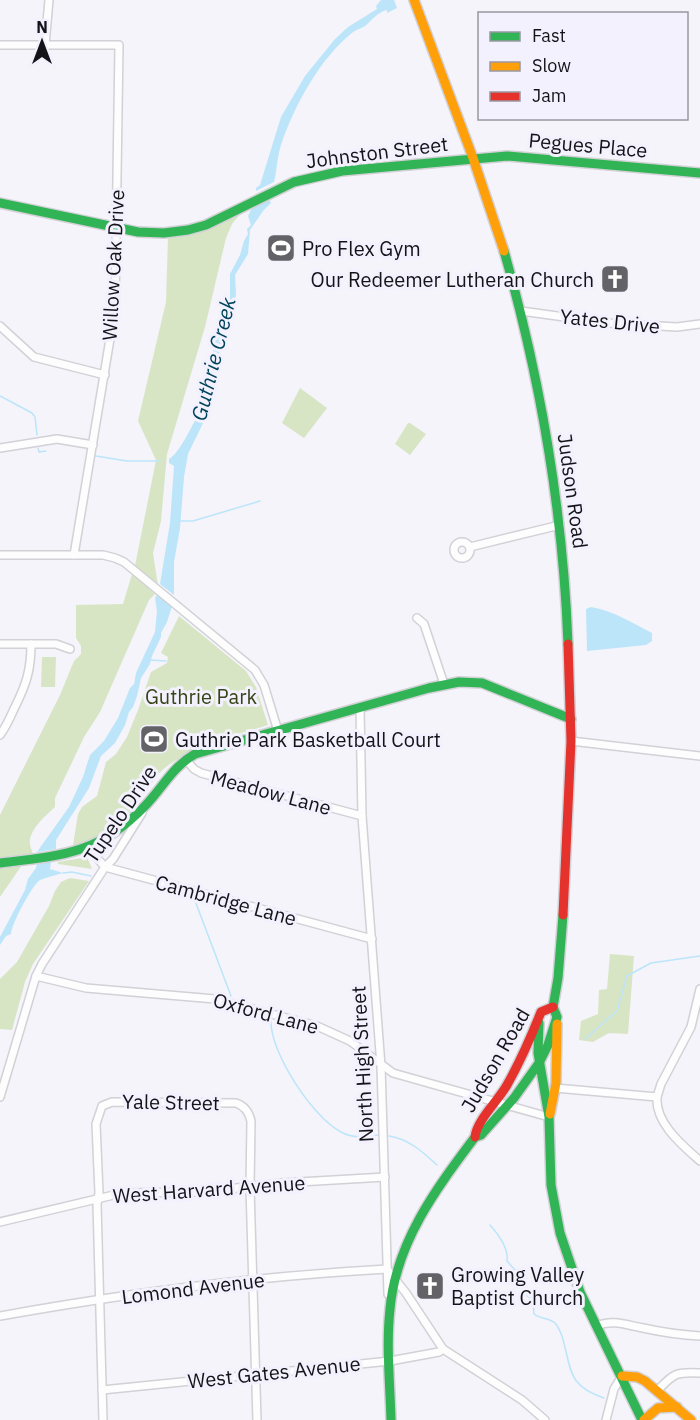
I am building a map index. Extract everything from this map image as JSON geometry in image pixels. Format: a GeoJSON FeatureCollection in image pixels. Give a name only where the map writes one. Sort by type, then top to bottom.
{"type":"FeatureCollection","features":[{"type":"Feature","properties":{"kind":"street"},"geometry":{"type":"LineString","coordinates":[[0,45],[45,45],[49,0]]}},
{"type":"Feature","properties":{"kind":"street","name":"Judson Road"},"geometry":{"type":"LineString","coordinates":[[390,1323],[395,1279],[407,1243],[426,1204],[475,1137],[481,1135],[507,1106],[539,1063],[550,1040],[557,1017],[553,1007],[562,931],[572,741],[568,623],[560,525],[543,409],[521,311],[496,226],[414,0]]}},
{"type":"Feature","properties":{"kind":"street","name":"Willow Oak Drive"},"geometry":{"type":"LineString","coordinates":[[45,45],[119,45],[115,309],[74,555]]}},
{"type":"Feature","properties":{"kind":"street","name":"Pegues Place"},"geometry":{"type":"LineString","coordinates":[[473,158],[511,156],[700,173]]}},
{"type":"Feature","properties":{"kind":"street","name":"Johnston Street"},"geometry":{"type":"LineString","coordinates":[[0,203],[149,233],[188,230],[206,225],[279,187],[305,178],[342,171],[473,158]]}},
{"type":"Feature","properties":{"kind":"street","name":"Yates Drive"},"geometry":{"type":"LineString","coordinates":[[521,311],[608,323],[677,327],[699,325]]}},
{"type":"Feature","properties":{"kind":"street"},"geometry":{"type":"LineString","coordinates":[[699,325],[700,335]]}},
{"type":"Feature","properties":{"kind":"street"},"geometry":{"type":"LineString","coordinates":[[0,326],[34,357],[105,375]]}},
{"type":"Feature","properties":{"kind":"street"},"geometry":{"type":"LineString","coordinates":[[0,448],[53,440],[93,445]]}},
{"type":"Feature","properties":{"kind":"street"},"geometry":{"type":"LineString","coordinates":[[470,548],[560,525]]}},
{"type":"Feature","properties":{"kind":"street"},"geometry":{"type":"LineString","coordinates":[[0,555],[107,555],[124,562],[250,665],[264,685],[278,731]]}},
{"type":"Feature","properties":{"kind":"street"},"geometry":{"type":"LineString","coordinates":[[417,618],[424,624],[444,684]]}},
{"type":"Feature","properties":{"kind":"street"},"geometry":{"type":"LineString","coordinates":[[0,644],[60,645],[70,649]]}},
{"type":"Feature","properties":{"kind":"street"},"geometry":{"type":"LineString","coordinates":[[0,735],[27,683],[31,644]]}},
{"type":"Feature","properties":{"kind":"street","name":"Tupelo Drive"},"geometry":{"type":"LineString","coordinates":[[0,1097],[36,976],[46,957],[105,867],[113,860],[147,803],[170,772],[186,760],[209,750],[444,684],[466,682],[488,685],[571,719]]}},
{"type":"Feature","properties":{"kind":"street","name":"North High Street"},"geometry":{"type":"LineString","coordinates":[[360,707],[362,816],[381,1066],[391,1420]]}},
{"type":"Feature","properties":{"kind":"street"},"geometry":{"type":"LineString","coordinates":[[572,741],[700,756]]}},
{"type":"Feature","properties":{"kind":"street","name":"Meadow Lane"},"geometry":{"type":"LineString","coordinates":[[186,760],[201,773],[362,816]]}},
{"type":"Feature","properties":{"kind":"street"},"geometry":{"type":"LineString","coordinates":[[0,863],[65,854],[92,847],[121,830],[147,803]]}},
{"type":"Feature","properties":{"kind":"street"},"geometry":{"type":"LineString","coordinates":[[92,847],[97,858],[105,867]]}},
{"type":"Feature","properties":{"kind":"street","name":"Cambridge Lane"},"geometry":{"type":"LineString","coordinates":[[105,867],[372,939]]}},
{"type":"Feature","properties":{"kind":"street","name":"Oxford Lane"},"geometry":{"type":"LineString","coordinates":[[36,976],[86,988],[219,1000],[330,1030],[350,1041],[381,1066],[398,1075],[549,1117]]}},
{"type":"Feature","properties":{"kind":"street"},"geometry":{"type":"LineString","coordinates":[[700,988],[691,1027],[661,1084],[657,1097],[660,1117],[700,1161]]}},
{"type":"Feature","properties":{"kind":"street","name":"Judson Road"},"geometry":{"type":"LineString","coordinates":[[475,1137],[475,1130],[496,1102],[521,1059],[541,1012],[553,1007]]}},
{"type":"Feature","properties":{"kind":"street"},"geometry":{"type":"LineString","coordinates":[[541,1012],[537,1038],[549,1117],[550,1176],[560,1233],[575,1281],[643,1420],[658,1408],[676,1407]]}},
{"type":"Feature","properties":{"kind":"street"},"geometry":{"type":"LineString","coordinates":[[549,1117],[553,1108],[555,1088],[557,1017]]}},
{"type":"Feature","properties":{"kind":"street"},"geometry":{"type":"LineString","coordinates":[[555,1088],[657,1097]]}},
{"type":"Feature","properties":{"kind":"street","name":"Yale Street"},"geometry":{"type":"LineString","coordinates":[[98,1198],[96,1124],[99,1111],[104,1105],[112,1102],[236,1103],[245,1107],[250,1121],[250,1188]]}},
{"type":"Feature","properties":{"kind":"street","name":"West Harvard Avenue"},"geometry":{"type":"LineString","coordinates":[[0,1222],[122,1193],[201,1192],[282,1183],[385,1178]]}},
{"type":"Feature","properties":{"kind":"street"},"geometry":{"type":"LineString","coordinates":[[250,1188],[256,1420]]}},
{"type":"Feature","properties":{"kind":"street"},"geometry":{"type":"LineString","coordinates":[[98,1198],[103,1420]]}},
{"type":"Feature","properties":{"kind":"street"},"geometry":{"type":"LineString","coordinates":[[387,1269],[443,1349],[522,1400],[545,1420]]}},
{"type":"Feature","properties":{"kind":"street","name":"Lomond Avenue"},"geometry":{"type":"LineString","coordinates":[[0,1316],[252,1280],[387,1269]]}},
{"type":"Feature","properties":{"kind":"street"},"geometry":{"type":"LineString","coordinates":[[596,1326],[605,1322],[615,1322],[700,1336]]}},
{"type":"Feature","properties":{"kind":"street","name":"West Gates Avenue"},"geometry":{"type":"LineString","coordinates":[[102,1390],[390,1360],[437,1353],[443,1349]]}},
{"type":"Feature","properties":{"kind":"street"},"geometry":{"type":"LineString","coordinates":[[657,1390],[673,1374],[700,1373]]}},
{"type":"Feature","properties":{"kind":"street"},"geometry":{"type":"LineString","coordinates":[[622,1376],[641,1378],[691,1420]]}},
{"type":"Feature","properties":{"kind":"street"},"geometry":{"type":"LineString","coordinates":[[606,1420],[616,1384],[622,1376]]}},
{"type":"Feature","properties":{"kind":"green space"},"geometry":{"type":"Polygon","coordinates":[[[241,213],[232,224],[226,238],[205,327],[167,454],[161,521],[153,553],[158,586],[135,566],[156,460],[138,421],[166,302],[168,237],[199,232],[241,213]]]}},
{"type":"Feature","properties":{"kind":"green space"},"geometry":{"type":"Polygon","coordinates":[[[300,388],[327,408],[304,438],[282,423],[300,388]]]}},
{"type":"Feature","properties":{"kind":"green space"},"geometry":{"type":"Polygon","coordinates":[[[408,423],[426,434],[410,455],[395,444],[408,423]]]}},
{"type":"Feature","properties":{"kind":"green space"},"geometry":{"type":"Polygon","coordinates":[[[132,574],[155,594],[149,600],[100,712],[84,737],[55,798],[55,807],[38,824],[32,834],[30,844],[33,854],[0,858],[0,815],[60,695],[74,661],[81,654],[81,646],[76,638],[76,605],[123,604],[132,574]]]}},
{"type":"Feature","properties":{"kind":"green space","name":"Guthrie Park"},"geometry":{"type":"Polygon","coordinates":[[[179,616],[246,671],[256,687],[268,725],[215,742],[177,759],[160,773],[121,820],[103,833],[73,845],[78,814],[82,807],[97,796],[106,762],[116,754],[127,737],[151,672],[167,663],[168,657],[161,653],[179,616]]]}},
{"type":"Feature","properties":{"kind":"green space"},"geometry":{"type":"Polygon","coordinates":[[[42,657],[56,657],[55,687],[41,687],[42,657]]]}},
{"type":"Feature","properties":{"kind":"green space"},"geometry":{"type":"Polygon","coordinates":[[[87,857],[92,869],[58,864],[58,862],[87,857]]]}},
{"type":"Feature","properties":{"kind":"green space"},"geometry":{"type":"Polygon","coordinates":[[[22,865],[0,897],[0,868],[22,865]]]}},
{"type":"Feature","properties":{"kind":"green space"},"geometry":{"type":"Polygon","coordinates":[[[70,878],[89,881],[33,964],[25,982],[12,1030],[0,1029],[0,979],[17,962],[61,882],[70,878]]]}},
{"type":"Feature","properties":{"kind":"green space"},"geometry":{"type":"Polygon","coordinates":[[[610,954],[634,956],[628,1034],[609,1033],[593,1042],[579,1040],[581,1021],[598,1014],[599,990],[607,989],[610,954]]]}},
{"type":"Feature","properties":{"kind":"water"},"geometry":{"type":"Polygon","coordinates":[[[381,0],[394,0],[397,8],[378,14],[365,26],[353,32],[319,69],[286,130],[274,182],[256,191],[260,185],[281,117],[305,76],[335,39],[348,27],[377,9],[376,6],[381,0]]]}},
{"type":"Feature","properties":{"kind":"water","name":"Guthrie Creek"},"geometry":{"type":"Polygon","coordinates":[[[269,199],[271,203],[250,230],[248,254],[235,275],[236,294],[232,321],[223,335],[206,417],[188,454],[174,562],[174,595],[160,584],[170,523],[174,466],[169,463],[169,459],[181,446],[198,414],[218,330],[230,300],[230,274],[248,234],[247,229],[251,225],[248,216],[252,208],[269,199]]]}},
{"type":"Feature","properties":{"kind":"water"},"geometry":{"type":"Polygon","coordinates":[[[157,595],[172,606],[150,664],[141,678],[137,696],[125,725],[115,743],[101,756],[89,788],[56,840],[56,849],[37,852],[69,807],[90,755],[104,741],[134,684],[136,673],[155,632],[157,611],[155,598],[157,595]]]}},
{"type":"Feature","properties":{"kind":"water"},"geometry":{"type":"Polygon","coordinates":[[[591,607],[615,614],[652,633],[652,641],[646,645],[587,651],[586,609],[591,607]]]}},
{"type":"Feature","properties":{"kind":"water"},"geometry":{"type":"Polygon","coordinates":[[[51,861],[50,869],[63,873],[36,883],[18,914],[11,934],[6,936],[0,945],[0,937],[37,863],[51,861]]]}},
{"type":"Feature","properties":{"kind":"waterway"},"geometry":{"type":"LineString","coordinates":[[0,396],[32,413],[35,417],[37,435]]}},
{"type":"Feature","properties":{"kind":"waterway"},"geometry":{"type":"LineString","coordinates":[[38,448],[39,452],[46,451]]}},
{"type":"Feature","properties":{"kind":"waterway"},"geometry":{"type":"LineString","coordinates":[[96,456],[127,461],[160,461]]}},
{"type":"Feature","properties":{"kind":"waterway"},"geometry":{"type":"LineString","coordinates":[[180,521],[193,521],[260,501]]}},
{"type":"Feature","properties":{"kind":"waterway"},"geometry":{"type":"LineString","coordinates":[[150,660],[166,661]]}},
{"type":"Feature","properties":{"kind":"waterway"},"geometry":{"type":"LineString","coordinates":[[63,873],[72,872],[91,876]]}},
{"type":"Feature","properties":{"kind":"waterway"},"geometry":{"type":"LineString","coordinates":[[194,898],[231,996]]}},
{"type":"Feature","properties":{"kind":"waterway"},"geometry":{"type":"LineString","coordinates":[[585,1039],[617,1011],[627,976],[651,963],[700,956]]}},
{"type":"Feature","properties":{"kind":"waterway"},"geometry":{"type":"LineString","coordinates":[[271,1021],[273,1034],[285,1066],[318,1113],[341,1132],[350,1136],[378,1135]]}},
{"type":"Feature","properties":{"kind":"waterway"},"geometry":{"type":"LineString","coordinates":[[389,1136],[409,1143],[437,1165]]}},
{"type":"Feature","properties":{"kind":"waterway"},"geometry":{"type":"LineString","coordinates":[[490,1225],[505,1246],[507,1261],[515,1270],[524,1268],[527,1296],[533,1300],[534,1314],[553,1321],[558,1328],[572,1374],[583,1387],[604,1398]]}},
{"type":"Feature","properties":{"kind":"traffic: fast"},"geometry":{"type":"LineString","coordinates":[[0,203],[138,232],[164,233],[206,225],[294,182],[342,171],[507,156],[700,173]]}},
{"type":"Feature","properties":{"kind":"traffic: fast"},"geometry":{"type":"LineString","coordinates":[[504,251],[529,348],[548,446],[561,544],[568,644]]}},
{"type":"Feature","properties":{"kind":"traffic: fast"},"geometry":{"type":"LineString","coordinates":[[0,863],[60,855],[94,844],[111,835],[144,807],[174,772],[195,754],[429,688],[459,682],[482,683],[571,719]]}},
{"type":"Feature","properties":{"kind":"traffic: fast"},"geometry":{"type":"LineString","coordinates":[[391,1420],[389,1323],[400,1261],[420,1217],[446,1176],[475,1137],[481,1135],[514,1098],[539,1063],[548,1045],[557,1017],[553,1007],[558,978],[563,915]]}},
{"type":"Feature","properties":{"kind":"traffic: fast"},"geometry":{"type":"LineString","coordinates":[[539,1023],[538,1053],[549,1117],[551,1185],[560,1233],[580,1292],[642,1420]]}},
{"type":"Feature","properties":{"kind":"traffic: slow"},"geometry":{"type":"LineString","coordinates":[[414,0],[473,158],[504,251]]}},
{"type":"Feature","properties":{"kind":"traffic: slow"},"geometry":{"type":"LineString","coordinates":[[550,1114],[556,1083],[557,1024]]}},
{"type":"Feature","properties":{"kind":"traffic: slow"},"geometry":{"type":"LineString","coordinates":[[622,1376],[637,1377],[645,1381],[691,1420]]}},
{"type":"Feature","properties":{"kind":"traffic: slow"},"geometry":{"type":"LineString","coordinates":[[644,1420],[658,1408],[677,1407]]}},
{"type":"Feature","properties":{"kind":"traffic: jam"},"geometry":{"type":"LineString","coordinates":[[563,915],[571,741],[568,644]]}},
{"type":"Feature","properties":{"kind":"traffic: jam"},"geometry":{"type":"LineString","coordinates":[[475,1137],[480,1124],[512,1076],[541,1012],[553,1007]]}},
{"type":"Feature","properties":{"kind":"place","name":"Pro Flex Gym"},"geometry":{"type":"Point","coordinates":[281,248]}},
{"type":"Feature","properties":{"kind":"place","name":"Our Redeemer Lutheran Church"},"geometry":{"type":"Point","coordinates":[615,279]}},
{"type":"Feature","properties":{"kind":"place","name":"Guthrie Park Basketball Court"},"geometry":{"type":"Point","coordinates":[154,739]}},
{"type":"Feature","properties":{"kind":"place","name":"Growing Valley Baptist Church"},"geometry":{"type":"Point","coordinates":[430,1286]}}]}
